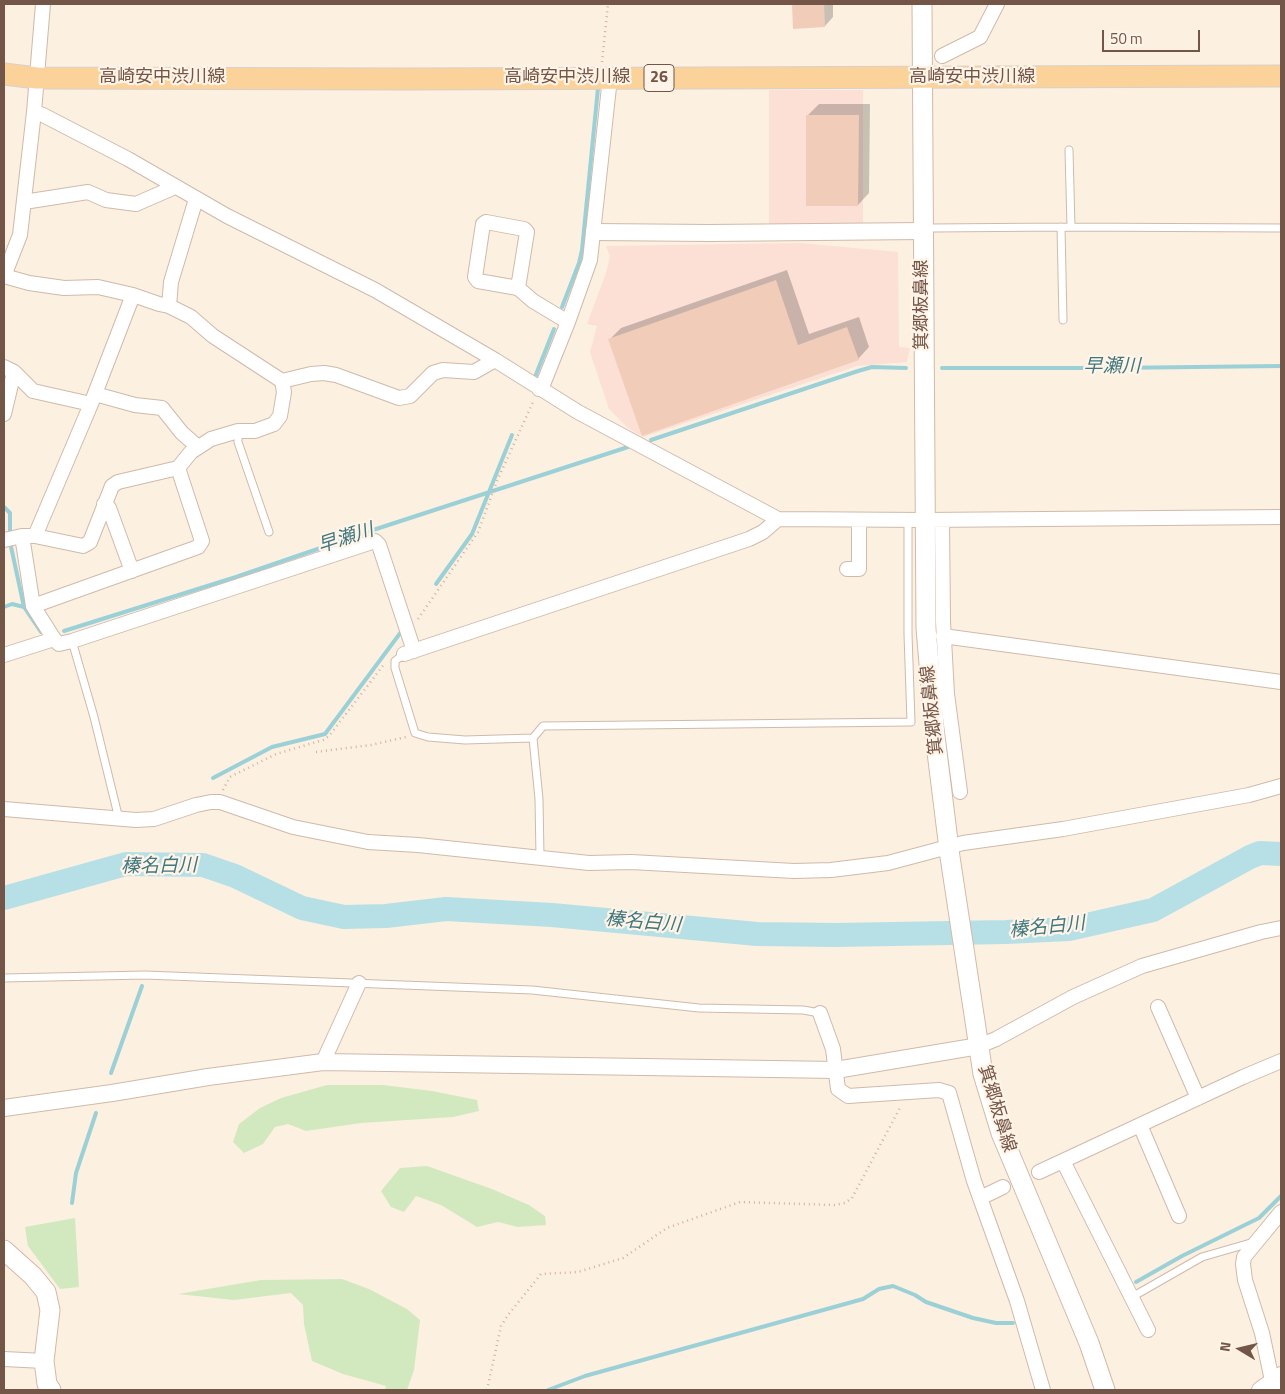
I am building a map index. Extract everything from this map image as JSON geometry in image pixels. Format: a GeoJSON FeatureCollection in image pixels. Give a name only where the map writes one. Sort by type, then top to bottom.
{"type":"FeatureCollection","features":[{"type":"Feature","properties":{"kind":"main road","name":"箕郷板鼻線"},"geometry":{"type":"LineString","coordinates":[[922,4],[926,628],[934,736],[983,1074],[1001,1133],[1089,1343],[1105,1390]]}},
{"type":"Feature","properties":{"kind":"main road","name":"高崎安中渋川線"},"geometry":{"type":"LineString","coordinates":[[4,74],[37,78],[404,79],[606,71],[922,78],[1281,76]]}},
{"type":"Feature","properties":{"kind":"main road"},"geometry":{"type":"LineString","coordinates":[[4,1250],[33,1276],[46,1292],[50,1310],[44,1361],[46,1388]]}},
{"type":"Feature","properties":{"kind":"street"},"geometry":{"type":"LineString","coordinates":[[4,540],[29,536],[82,546],[90,542],[112,486],[118,482],[178,468],[198,446],[224,434],[255,431],[274,424],[280,416],[284,392],[282,381],[213,336],[191,317],[169,306],[98,287],[64,288],[28,283],[4,276],[20,235],[34,112],[43,4]]}},
{"type":"Feature","properties":{"kind":"street"},"geometry":{"type":"LineString","coordinates":[[942,56],[980,37],[997,4]]}},
{"type":"Feature","properties":{"kind":"street"},"geometry":{"type":"LineString","coordinates":[[537,392],[544,382],[590,260],[594,232],[606,71]]}},
{"type":"Feature","properties":{"kind":"street"},"geometry":{"type":"LineString","coordinates":[[34,112],[128,159],[196,200],[375,290],[495,360],[537,392],[778,519],[925,520],[1281,517]]}},
{"type":"Feature","properties":{"kind":"street"},"geometry":{"type":"LineString","coordinates":[[24,202],[88,192],[106,200],[136,204],[175,187]]}},
{"type":"Feature","properties":{"kind":"street"},"geometry":{"type":"LineString","coordinates":[[169,306],[172,282],[196,200]]}},
{"type":"Feature","properties":{"kind":"street"},"geometry":{"type":"LineString","coordinates":[[518,288],[527,232],[524,229],[486,222],[483,224],[475,277],[478,281],[518,288],[533,302],[568,322]]}},
{"type":"Feature","properties":{"kind":"street"},"geometry":{"type":"LineString","coordinates":[[594,232],[923,231]]}},
{"type":"Feature","properties":{"kind":"street"},"geometry":{"type":"LineString","coordinates":[[133,295],[93,399],[29,536],[33,606],[59,644],[375,542],[379,545],[409,653],[749,540],[763,532],[778,519]]}},
{"type":"Feature","properties":{"kind":"street"},"geometry":{"type":"LineString","coordinates":[[282,381],[311,374],[336,375],[399,398],[410,396],[433,373],[443,370],[474,372],[495,360]]}},
{"type":"Feature","properties":{"kind":"street"},"geometry":{"type":"LineString","coordinates":[[9,369],[33,391],[162,408],[182,433],[198,446]]}},
{"type":"Feature","properties":{"kind":"street"},"geometry":{"type":"LineString","coordinates":[[4,414],[9,369]]}},
{"type":"Feature","properties":{"kind":"street"},"geometry":{"type":"LineString","coordinates":[[33,606],[198,547],[202,541],[178,468]]}},
{"type":"Feature","properties":{"kind":"street"},"geometry":{"type":"LineString","coordinates":[[104,504],[109,508],[132,571]]}},
{"type":"Feature","properties":{"kind":"street"},"geometry":{"type":"LineString","coordinates":[[846,569],[859,569],[859,520]]}},
{"type":"Feature","properties":{"kind":"street"},"geometry":{"type":"LineString","coordinates":[[925,520],[943,636],[947,694],[960,792]]}},
{"type":"Feature","properties":{"kind":"street"},"geometry":{"type":"LineString","coordinates":[[943,636],[1281,682]]}},
{"type":"Feature","properties":{"kind":"street"},"geometry":{"type":"LineString","coordinates":[[4,655],[54,639]]}},
{"type":"Feature","properties":{"kind":"street"},"geometry":{"type":"LineString","coordinates":[[4,809],[119,819],[154,819],[204,804],[220,802],[293,827],[368,842],[418,845],[589,863],[631,862],[794,871],[832,870],[888,863],[950,851],[963,843],[1063,829],[1249,795],[1281,786]]}},
{"type":"Feature","properties":{"kind":"street"},"geometry":{"type":"LineString","coordinates":[[4,1108],[208,1077],[323,1062],[836,1070],[979,1046],[996,1039],[1073,996],[1142,966],[1281,928]]}},
{"type":"Feature","properties":{"kind":"street"},"geometry":{"type":"LineString","coordinates":[[323,1062],[358,983]]}},
{"type":"Feature","properties":{"kind":"street"},"geometry":{"type":"LineString","coordinates":[[1158,1007],[1198,1098]]}},
{"type":"Feature","properties":{"kind":"street"},"geometry":{"type":"LineString","coordinates":[[820,1013],[833,1049],[838,1089],[848,1096],[939,1090],[949,1093],[962,1143],[1017,1301],[1043,1390]]}},
{"type":"Feature","properties":{"kind":"street"},"geometry":{"type":"LineString","coordinates":[[1040,1172],[1281,1061]]}},
{"type":"Feature","properties":{"kind":"street"},"geometry":{"type":"LineString","coordinates":[[1140,1125],[1179,1216]]}},
{"type":"Feature","properties":{"kind":"street"},"geometry":{"type":"LineString","coordinates":[[1063,1161],[1148,1330]]}},
{"type":"Feature","properties":{"kind":"street"},"geometry":{"type":"LineString","coordinates":[[980,1198],[1003,1186]]}},
{"type":"Feature","properties":{"kind":"street"},"geometry":{"type":"LineString","coordinates":[[1272,1384],[1262,1333],[1243,1264],[1244,1257],[1281,1212]]}},
{"type":"Feature","properties":{"kind":"street"},"geometry":{"type":"LineString","coordinates":[[4,1359],[44,1361]]}},
{"type":"Feature","properties":{"kind":"lane"},"geometry":{"type":"LineString","coordinates":[[1069,150],[1070,227]]}},
{"type":"Feature","properties":{"kind":"lane"},"geometry":{"type":"LineString","coordinates":[[1061,227],[1063,320]]}},
{"type":"Feature","properties":{"kind":"lane"},"geometry":{"type":"LineString","coordinates":[[923,231],[932,228],[1281,228]]}},
{"type":"Feature","properties":{"kind":"lane"},"geometry":{"type":"LineString","coordinates":[[238,432],[238,442],[269,532]]}},
{"type":"Feature","properties":{"kind":"lane"},"geometry":{"type":"LineString","coordinates":[[540,857],[533,738],[543,726],[911,722],[908,634],[925,520]]}},
{"type":"Feature","properties":{"kind":"lane"},"geometry":{"type":"LineString","coordinates":[[72,641],[94,717],[119,819]]}},
{"type":"Feature","properties":{"kind":"lane"},"geometry":{"type":"LineString","coordinates":[[409,653],[395,661],[395,668],[415,733],[428,737],[465,740],[533,738]]}},
{"type":"Feature","properties":{"kind":"lane"},"geometry":{"type":"LineString","coordinates":[[4,978],[145,975],[532,990],[699,1008],[803,1010],[820,1013]]}},
{"type":"Feature","properties":{"kind":"lane"},"geometry":{"type":"LineString","coordinates":[[1132,1297],[1202,1257],[1256,1241]]}},
{"type":"Feature","properties":{"kind":"path"},"geometry":{"type":"LineString","coordinates":[[606,71],[608,4]]}},
{"type":"Feature","properties":{"kind":"path"},"geometry":{"type":"LineString","coordinates":[[417,620],[478,532],[497,481],[537,392]]}},
{"type":"Feature","properties":{"kind":"path"},"geometry":{"type":"LineString","coordinates":[[222,792],[230,777],[276,754],[323,740],[329,736],[388,659]]}},
{"type":"Feature","properties":{"kind":"path"},"geometry":{"type":"LineString","coordinates":[[316,752],[371,745],[413,736],[415,733]]}},
{"type":"Feature","properties":{"kind":"path"},"geometry":{"type":"LineString","coordinates":[[487,1390],[501,1326],[541,1274],[578,1272],[623,1258],[667,1228],[740,1202],[835,1205],[845,1203],[852,1198],[903,1101],[902,1092]]}},
{"type":"Feature","properties":{"kind":"shaded area"},"geometry":{"type":"Polygon","coordinates":[[[769,90],[863,90],[863,225],[769,225],[769,90]]]}},
{"type":"Feature","properties":{"kind":"shaded area"},"geometry":{"type":"Polygon","coordinates":[[[800,243],[898,252],[899,347],[910,348],[907,362],[857,366],[643,437],[628,428],[609,409],[590,352],[597,326],[587,324],[606,273],[610,256],[606,246],[800,243]]]}},
{"type":"Feature","properties":{"kind":"green space"},"geometry":{"type":"Polygon","coordinates":[[[327,1085],[383,1085],[432,1091],[477,1100],[479,1111],[453,1117],[361,1123],[306,1131],[288,1124],[275,1127],[263,1144],[244,1153],[233,1142],[239,1124],[260,1108],[281,1098],[327,1085]]]}},
{"type":"Feature","properties":{"kind":"green space"},"geometry":{"type":"Polygon","coordinates":[[[427,1166],[492,1189],[529,1205],[545,1216],[546,1225],[518,1227],[498,1222],[477,1227],[441,1205],[416,1196],[404,1212],[391,1207],[381,1191],[400,1168],[427,1166]]]}},
{"type":"Feature","properties":{"kind":"green space"},"geometry":{"type":"Polygon","coordinates":[[[75,1218],[79,1287],[60,1289],[28,1246],[25,1227],[75,1218]]]}},
{"type":"Feature","properties":{"kind":"green space"},"geometry":{"type":"Polygon","coordinates":[[[342,1279],[369,1289],[407,1309],[420,1320],[414,1370],[407,1390],[385,1390],[386,1386],[343,1374],[312,1361],[304,1324],[303,1305],[291,1293],[234,1300],[178,1294],[261,1280],[342,1279]]]}},
{"type":"Feature","properties":{"kind":"building"},"geometry":{"type":"Polygon","coordinates":[[[792,4],[824,4],[825,27],[793,29],[792,4]]]}},
{"type":"Feature","properties":{"kind":"building"},"geometry":{"type":"Polygon","coordinates":[[[806,115],[859,115],[858,206],[806,206],[806,115]]]}},
{"type":"Feature","properties":{"kind":"building"},"geometry":{"type":"Polygon","coordinates":[[[776,280],[798,345],[847,327],[859,360],[642,436],[608,339],[776,280]]]}},
{"type":"Feature","properties":{"kind":"waterway"},"geometry":{"type":"LineString","coordinates":[[562,307],[582,250],[598,88]]}},
{"type":"Feature","properties":{"kind":"waterway"},"geometry":{"type":"LineString","coordinates":[[535,377],[554,329]]}},
{"type":"Feature","properties":{"kind":"waterway","name":"早瀬川"},"geometry":{"type":"LineString","coordinates":[[942,368],[1281,366]]}},
{"type":"Feature","properties":{"kind":"waterway","name":"早瀬川"},"geometry":{"type":"LineString","coordinates":[[651,440],[872,367],[906,368]]}},
{"type":"Feature","properties":{"kind":"waterway"},"geometry":{"type":"LineString","coordinates":[[436,584],[472,534],[512,435]]}},
{"type":"Feature","properties":{"kind":"waterway","name":"早瀬川"},"geometry":{"type":"LineString","coordinates":[[64,631],[236,577],[628,447]]}},
{"type":"Feature","properties":{"kind":"waterway","name":"早瀬川"},"geometry":{"type":"LineString","coordinates":[[4,507],[10,513],[10,535]]}},
{"type":"Feature","properties":{"kind":"waterway","name":"早瀬川"},"geometry":{"type":"LineString","coordinates":[[10,542],[24,607],[41,632]]}},
{"type":"Feature","properties":{"kind":"waterway"},"geometry":{"type":"LineString","coordinates":[[4,607],[12,604],[24,607]]}},
{"type":"Feature","properties":{"kind":"waterway"},"geometry":{"type":"LineString","coordinates":[[213,778],[272,747],[325,734],[401,632]]}},
{"type":"Feature","properties":{"kind":"waterway","name":"榛名白川"},"geometry":{"type":"LineString","coordinates":[[4,898],[126,864],[203,865],[235,876],[302,908],[344,917],[386,916],[446,909],[552,915],[757,934],[836,935],[1006,932],[1069,929],[1153,910],[1250,857],[1260,853],[1281,854]]}},
{"type":"Feature","properties":{"kind":"waterway"},"geometry":{"type":"LineString","coordinates":[[111,1073],[142,986]]}},
{"type":"Feature","properties":{"kind":"waterway"},"geometry":{"type":"LineString","coordinates":[[72,1203],[76,1173],[96,1113]]}},
{"type":"Feature","properties":{"kind":"waterway"},"geometry":{"type":"LineString","coordinates":[[1136,1282],[1182,1256],[1259,1218],[1281,1196]]}},
{"type":"Feature","properties":{"kind":"waterway"},"geometry":{"type":"LineString","coordinates":[[548,1390],[585,1376],[863,1299],[879,1289],[893,1286],[926,1302],[973,1318],[996,1323],[1013,1323]]}}]}
